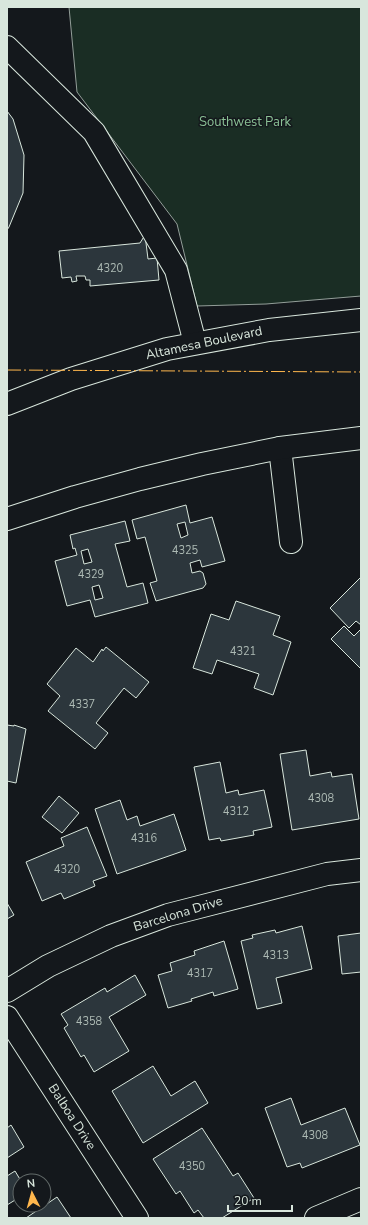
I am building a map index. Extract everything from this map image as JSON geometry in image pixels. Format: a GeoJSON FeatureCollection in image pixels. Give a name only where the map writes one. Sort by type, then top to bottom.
{"type":"FeatureCollection","features":[{"type":"Feature","properties":{"kind":"street"},"geometry":{"type":"LineString","coordinates":[[7,47],[94,132],[176,270],[195,343]]}},
{"type":"Feature","properties":{"kind":"street","name":"Altamesa Boulevard"},"geometry":{"type":"LineString","coordinates":[[7,404],[71,379],[167,349],[269,330],[361,320]]}},
{"type":"Feature","properties":{"kind":"street"},"geometry":{"type":"LineString","coordinates":[[7,519],[75,497],[140,479],[280,448],[361,438]]}},
{"type":"Feature","properties":{"kind":"street"},"geometry":{"type":"LineString","coordinates":[[280,448],[291,542]]}},
{"type":"Feature","properties":{"kind":"street","name":"Barcelona Drive"},"geometry":{"type":"LineString","coordinates":[[7,991],[48,966],[111,936],[168,915],[327,874],[361,870]]}},
{"type":"Feature","properties":{"kind":"street","name":"Balboa Drive"},"geometry":{"type":"LineString","coordinates":[[7,1017],[137,1218]]}},
{"type":"Feature","properties":{"kind":"street"},"geometry":{"type":"LineString","coordinates":[[316,1218],[361,1199]]}},
{"type":"Feature","properties":{"kind":"green space","name":"Southwest Park"},"geometry":{"type":"Polygon","coordinates":[[[69,7],[361,7],[361,296],[266,304],[197,306],[177,224],[77,92],[69,7]]]}},
{"type":"Feature","properties":{"kind":"building"},"geometry":{"type":"Polygon","coordinates":[[[7,111],[13,119],[24,155],[23,193],[7,230],[7,111]]]}},
{"type":"Feature","properties":{"kind":"building"},"geometry":{"type":"Polygon","coordinates":[[[145,235],[148,259],[157,258],[159,280],[90,286],[90,280],[86,280],[85,276],[76,276],[77,281],[72,282],[71,277],[62,278],[59,251],[140,243],[145,235]]]}},
{"type":"Feature","properties":{"kind":"building"},"geometry":{"type":"Polygon","coordinates":[[[186,505],[190,523],[212,517],[225,561],[202,567],[200,560],[190,563],[192,573],[200,571],[203,573],[206,584],[203,588],[156,601],[150,583],[157,581],[145,537],[137,539],[132,520],[186,505]],[[185,522],[177,524],[181,538],[188,535],[185,522]]]}},
{"type":"Feature","properties":{"kind":"building"},"geometry":{"type":"Polygon","coordinates":[[[125,521],[130,541],[115,544],[127,587],[143,583],[148,603],[95,617],[90,600],[67,606],[55,561],[77,555],[75,548],[73,549],[70,535],[125,521]],[[88,549],[81,551],[84,564],[92,562],[88,549]],[[99,585],[92,587],[95,600],[103,598],[99,585]]]}},
{"type":"Feature","properties":{"kind":"building"},"geometry":{"type":"Polygon","coordinates":[[[361,577],[361,625],[356,621],[349,628],[330,608],[361,577]]]}},
{"type":"Feature","properties":{"kind":"building"},"geometry":{"type":"Polygon","coordinates":[[[236,601],[280,616],[273,635],[291,642],[273,695],[254,688],[259,674],[217,660],[212,674],[193,668],[211,614],[229,620],[236,601]]]}},
{"type":"Feature","properties":{"kind":"building"},"geometry":{"type":"Polygon","coordinates":[[[344,626],[354,636],[361,629],[361,669],[331,639],[344,626]]]}},
{"type":"Feature","properties":{"kind":"building"},"geometry":{"type":"Polygon","coordinates":[[[106,647],[149,682],[136,698],[124,688],[96,723],[108,733],[95,749],[48,711],[60,696],[47,684],[76,648],[93,662],[102,649],[103,651],[106,647]]]}},
{"type":"Feature","properties":{"kind":"building"},"geometry":{"type":"Polygon","coordinates":[[[7,725],[14,725],[26,729],[16,783],[7,781],[7,725]]]}},
{"type":"Feature","properties":{"kind":"building"},"geometry":{"type":"Polygon","coordinates":[[[306,750],[310,776],[331,772],[332,777],[352,774],[359,819],[292,830],[280,754],[306,750]]]}},
{"type":"Feature","properties":{"kind":"building"},"geometry":{"type":"Polygon","coordinates":[[[220,762],[226,793],[238,790],[239,795],[264,790],[272,827],[253,831],[254,835],[221,841],[220,838],[209,840],[194,767],[220,762]]]}},
{"type":"Feature","properties":{"kind":"building"},"geometry":{"type":"Polygon","coordinates":[[[59,796],[79,813],[62,833],[42,817],[59,796]]]}},
{"type":"Feature","properties":{"kind":"building"},"geometry":{"type":"Polygon","coordinates":[[[120,800],[127,820],[137,816],[140,826],[174,814],[186,850],[117,874],[95,809],[120,800]]]}},
{"type":"Feature","properties":{"kind":"building"},"geometry":{"type":"Polygon","coordinates":[[[87,827],[107,876],[93,881],[95,886],[64,899],[61,893],[42,901],[26,862],[64,846],[61,838],[87,827]]]}},
{"type":"Feature","properties":{"kind":"building"},"geometry":{"type":"Polygon","coordinates":[[[7,903],[14,915],[7,919],[7,903]]]}},
{"type":"Feature","properties":{"kind":"building"},"geometry":{"type":"Polygon","coordinates":[[[302,926],[312,969],[276,978],[282,1003],[257,1009],[241,941],[253,938],[252,935],[275,930],[276,933],[302,926]]]}},
{"type":"Feature","properties":{"kind":"building"},"geometry":{"type":"Polygon","coordinates":[[[361,933],[361,972],[342,974],[338,936],[361,933]]]}},
{"type":"Feature","properties":{"kind":"building"},"geometry":{"type":"Polygon","coordinates":[[[224,941],[238,989],[214,996],[213,992],[191,999],[192,1001],[168,1008],[158,975],[172,971],[170,963],[195,955],[194,951],[224,941]]]}},
{"type":"Feature","properties":{"kind":"building"},"geometry":{"type":"Polygon","coordinates":[[[135,975],[146,995],[109,1017],[129,1051],[94,1072],[84,1055],[81,1057],[64,1028],[68,1025],[61,1014],[105,988],[107,992],[135,975]]]}},
{"type":"Feature","properties":{"kind":"building"},"geometry":{"type":"Polygon","coordinates":[[[153,1066],[171,1096],[195,1081],[208,1103],[143,1143],[112,1091],[153,1066]]]}},
{"type":"Feature","properties":{"kind":"building"},"geometry":{"type":"Polygon","coordinates":[[[291,1098],[301,1125],[345,1108],[360,1145],[302,1168],[300,1163],[287,1167],[265,1108],[291,1098]]]}},
{"type":"Feature","properties":{"kind":"building"},"geometry":{"type":"Polygon","coordinates":[[[11,1125],[24,1147],[7,1158],[7,1128],[11,1125]]]}},
{"type":"Feature","properties":{"kind":"building"},"geometry":{"type":"Polygon","coordinates":[[[202,1128],[233,1176],[238,1173],[254,1198],[222,1218],[204,1218],[198,1210],[194,1213],[180,1191],[176,1194],[153,1159],[202,1128]]]}},
{"type":"Feature","properties":{"kind":"building"},"geometry":{"type":"Polygon","coordinates":[[[15,1171],[16,1173],[12,1173],[12,1202],[7,1205],[7,1176],[15,1171]]]}},
{"type":"Feature","properties":{"kind":"building"},"geometry":{"type":"Polygon","coordinates":[[[57,1197],[71,1218],[26,1218],[33,1213],[52,1213],[52,1200],[57,1197]]]}},
{"type":"Feature","properties":{"kind":"power"},"geometry":{"type":"LineString","coordinates":[[7,370],[361,372]]}}]}
